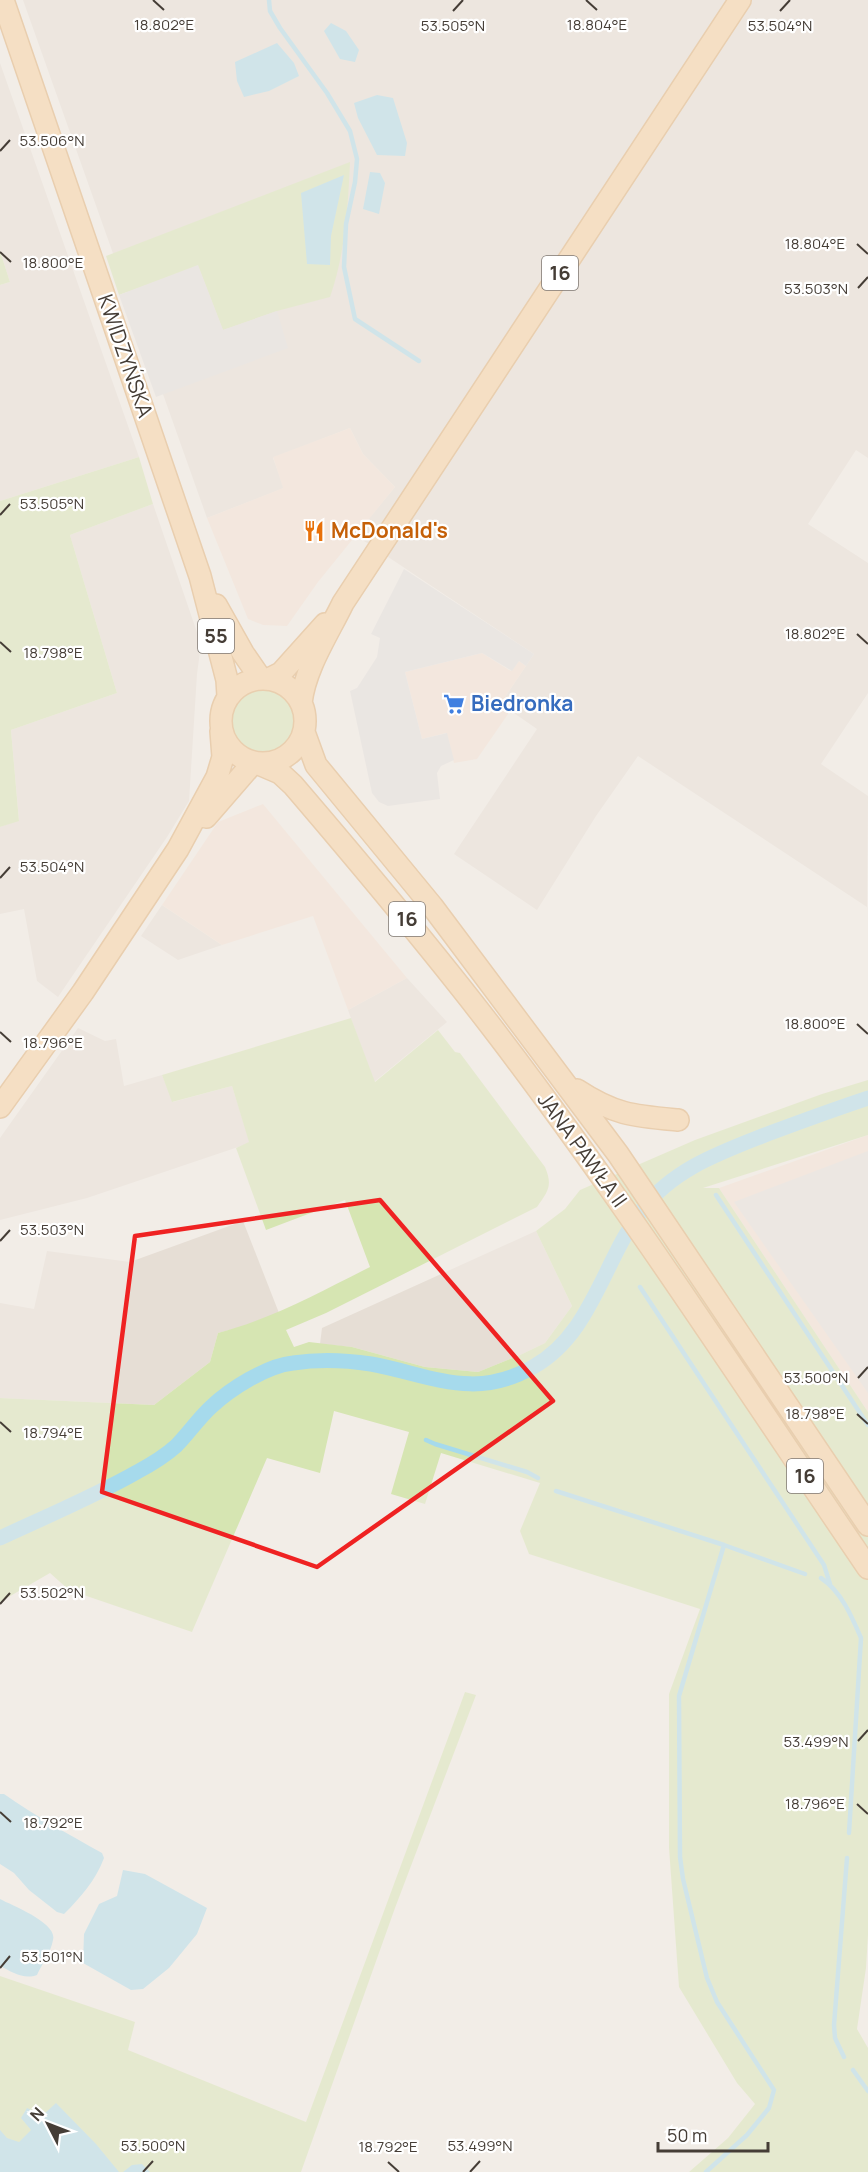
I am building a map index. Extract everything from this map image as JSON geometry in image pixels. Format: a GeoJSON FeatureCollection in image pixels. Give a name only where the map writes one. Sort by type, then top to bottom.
{"type":"FeatureCollection","features":[{"type":"Feature","properties":{"kind":"main road","name":"KWIDZYŃSKA"},"geometry":{"type":"LineString","coordinates":[[3,0],[200,576]]}},
{"type":"Feature","properties":{"kind":"main road","name":"16"},"geometry":{"type":"LineString","coordinates":[[304,732],[304,712],[301,703],[306,680],[344,603],[740,0]]}},
{"type":"Feature","properties":{"kind":"main road","name":"55"},"geometry":{"type":"LineString","coordinates":[[200,576],[243,653],[265,679]]}},
{"type":"Feature","properties":{"kind":"main road","name":"55"},"geometry":{"type":"LineString","coordinates":[[200,576],[227,680],[228,696]]}},
{"type":"Feature","properties":{"kind":"main road","name":"16"},"geometry":{"type":"LineString","coordinates":[[228,696],[248,681],[265,679],[280,673],[344,603]]}},
{"type":"Feature","properties":{"kind":"main road"},"geometry":{"type":"LineString","coordinates":[[265,679],[277,681],[291,690],[301,703]]}},
{"type":"Feature","properties":{"kind":"main road"},"geometry":{"type":"LineString","coordinates":[[0,1107],[83,992],[178,849],[218,777],[223,757],[221,713],[228,696]]}},
{"type":"Feature","properties":{"kind":"main road","name":"16"},"geometry":{"type":"LineString","coordinates":[[221,731],[224,740],[236,755],[256,763]]}},
{"type":"Feature","properties":{"kind":"main road"},"geometry":{"type":"LineString","coordinates":[[178,849],[256,763],[269,764],[287,756],[295,749],[304,732]]}},
{"type":"Feature","properties":{"kind":"main road","name":"JANA PAWŁA II"},"geometry":{"type":"LineString","coordinates":[[304,732],[316,765],[432,906],[639,1183],[868,1525]]}},
{"type":"Feature","properties":{"kind":"main road","name":"JANA PAWŁA II"},"geometry":{"type":"LineString","coordinates":[[256,763],[280,773],[292,785],[393,902],[501,1039],[621,1204],[868,1568]]}},
{"type":"Feature","properties":{"kind":"main road"},"geometry":{"type":"LineString","coordinates":[[567,1084],[604,1107],[621,1113],[678,1120]]}},
{"type":"Feature","properties":{"kind":"highlighted area"},"geometry":{"type":"Polygon","coordinates":[[[380,1200],[553,1401],[317,1567],[102,1492],[135,1236],[380,1200]]]}},
{"type":"Feature","properties":{"kind":"shaded area"},"geometry":{"type":"Polygon","coordinates":[[[23,0],[868,0],[868,458],[856,450],[808,524],[868,563],[868,693],[821,764],[868,796],[867,907],[638,756],[596,816],[537,910],[454,854],[537,729],[511,711],[515,704],[505,697],[534,654],[355,535],[395,487],[363,454],[350,428],[273,458],[284,488],[207,518],[23,0]]]}},
{"type":"Feature","properties":{"kind":"shaded area"},"geometry":{"type":"Polygon","coordinates":[[[0,63],[139,457],[0,501],[0,285],[10,282],[0,251],[0,63]]]}},
{"type":"Feature","properties":{"kind":"shaded area"},"geometry":{"type":"Polygon","coordinates":[[[198,265],[223,330],[277,311],[288,348],[156,397],[119,295],[198,265]]]}},
{"type":"Feature","properties":{"kind":"shaded area"},"geometry":{"type":"Polygon","coordinates":[[[350,428],[363,454],[395,487],[318,582],[287,626],[263,625],[248,619],[207,518],[283,488],[273,457],[350,428]]]}},
{"type":"Feature","properties":{"kind":"shaded area"},"geometry":{"type":"Polygon","coordinates":[[[153,504],[201,644],[189,801],[58,997],[37,981],[24,909],[0,914],[0,827],[19,820],[11,730],[117,693],[70,535],[153,504]]]}},
{"type":"Feature","properties":{"kind":"shaded area"},"geometry":{"type":"Polygon","coordinates":[[[404,569],[534,654],[526,666],[519,661],[512,671],[482,653],[405,672],[422,739],[447,733],[454,760],[441,766],[437,773],[440,799],[388,806],[379,802],[372,793],[350,691],[357,688],[377,657],[380,638],[371,634],[404,569]]]}},
{"type":"Feature","properties":{"kind":"shaded area","name":"Biedronka"},"geometry":{"type":"Polygon","coordinates":[[[482,653],[511,671],[519,661],[526,666],[505,697],[515,704],[477,759],[454,763],[446,733],[422,739],[405,672],[482,653]]]}},
{"type":"Feature","properties":{"kind":"shaded area"},"geometry":{"type":"Polygon","coordinates":[[[263,804],[407,978],[348,1010],[313,916],[222,945],[162,905],[218,822],[263,804]]]}},
{"type":"Feature","properties":{"kind":"shaded area"},"geometry":{"type":"Polygon","coordinates":[[[162,905],[222,945],[178,960],[141,936],[162,905]]]}},
{"type":"Feature","properties":{"kind":"shaded area"},"geometry":{"type":"Polygon","coordinates":[[[407,978],[447,1022],[374,1082],[348,1010],[407,978]]]}},
{"type":"Feature","properties":{"kind":"shaded area"},"geometry":{"type":"Polygon","coordinates":[[[78,1028],[105,1041],[116,1039],[124,1086],[162,1075],[173,1102],[232,1086],[250,1143],[87,1198],[0,1220],[0,1138],[78,1028]]]}},
{"type":"Feature","properties":{"kind":"shaded area"},"geometry":{"type":"Polygon","coordinates":[[[868,1135],[868,1412],[719,1188],[868,1135]]]}},
{"type":"Feature","properties":{"kind":"shaded area"},"geometry":{"type":"Polygon","coordinates":[[[868,1151],[868,1393],[734,1202],[868,1151]]]}},
{"type":"Feature","properties":{"kind":"shaded area"},"geometry":{"type":"Polygon","coordinates":[[[243,1221],[279,1313],[249,1325],[218,1333],[210,1362],[154,1405],[0,1398],[0,1303],[34,1309],[47,1251],[130,1262],[243,1221]]]}},
{"type":"Feature","properties":{"kind":"shaded area"},"geometry":{"type":"Polygon","coordinates":[[[536,1231],[572,1306],[545,1343],[478,1372],[425,1367],[352,1347],[320,1344],[322,1328],[536,1231]]]}},
{"type":"Feature","properties":{"kind":"green space"},"geometry":{"type":"Polygon","coordinates":[[[350,162],[347,214],[342,248],[330,297],[277,311],[223,330],[198,266],[119,295],[106,256],[350,162]]]}},
{"type":"Feature","properties":{"kind":"green space"},"geometry":{"type":"Polygon","coordinates":[[[0,251],[10,282],[0,285],[0,251]]]}},
{"type":"Feature","properties":{"kind":"green space"},"geometry":{"type":"Polygon","coordinates":[[[139,457],[153,504],[70,535],[117,693],[11,730],[19,821],[0,827],[0,501],[139,457]]]}},
{"type":"Feature","properties":{"kind":"green space"},"geometry":{"type":"Polygon","coordinates":[[[261,689],[274,692],[285,699],[292,710],[295,723],[292,736],[285,747],[274,754],[261,757],[248,754],[237,747],[230,736],[227,723],[230,710],[237,699],[248,692],[261,689]]]}},
{"type":"Feature","properties":{"kind":"green space"},"geometry":{"type":"Polygon","coordinates":[[[351,1018],[375,1082],[438,1030],[455,1052],[460,1053],[545,1167],[549,1179],[546,1192],[537,1207],[326,1313],[286,1330],[294,1347],[309,1342],[352,1347],[425,1367],[478,1372],[545,1343],[572,1306],[536,1231],[565,1209],[580,1190],[695,1140],[822,1094],[868,1080],[868,1135],[703,1188],[719,1188],[868,1412],[868,1935],[866,1968],[857,2029],[868,2048],[868,2172],[689,2172],[728,2138],[755,2104],[737,2083],[679,1987],[669,1848],[669,1694],[700,1609],[529,1554],[520,1531],[540,1483],[441,1453],[425,1504],[391,1494],[409,1432],[334,1411],[320,1473],[267,1458],[192,1632],[69,1590],[50,1573],[0,1602],[0,1398],[154,1405],[210,1362],[218,1333],[277,1313],[370,1267],[345,1200],[266,1230],[236,1148],[249,1142],[232,1086],[172,1102],[162,1075],[351,1018]]]}},
{"type":"Feature","properties":{"kind":"green space"},"geometry":{"type":"Polygon","coordinates":[[[465,1692],[476,1695],[395,1908],[301,2172],[0,2172],[0,1976],[135,2022],[128,2050],[306,2122],[465,1692]]]}},
{"type":"Feature","properties":{"kind":"water"},"geometry":{"type":"Polygon","coordinates":[[[331,23],[346,31],[359,50],[355,62],[340,59],[324,31],[331,23]]]}},
{"type":"Feature","properties":{"kind":"water"},"geometry":{"type":"Polygon","coordinates":[[[277,43],[294,63],[299,76],[269,91],[244,97],[237,81],[235,62],[277,43]]]}},
{"type":"Feature","properties":{"kind":"water"},"geometry":{"type":"Polygon","coordinates":[[[377,95],[393,98],[407,143],[405,156],[377,155],[358,118],[354,103],[377,95]]]}},
{"type":"Feature","properties":{"kind":"water"},"geometry":{"type":"Polygon","coordinates":[[[370,172],[380,173],[385,183],[379,214],[363,209],[370,172]]]}},
{"type":"Feature","properties":{"kind":"water"},"geometry":{"type":"Polygon","coordinates":[[[344,175],[331,236],[330,265],[307,264],[301,193],[344,175]]]}},
{"type":"Feature","properties":{"kind":"water"},"geometry":{"type":"Polygon","coordinates":[[[0,1794],[4,1794],[102,1853],[104,1858],[92,1881],[64,1914],[57,1912],[29,1890],[14,1873],[0,1864],[0,1794]]]}},
{"type":"Feature","properties":{"kind":"water"},"geometry":{"type":"Polygon","coordinates":[[[123,1870],[145,1874],[207,1908],[197,1934],[169,1968],[143,1989],[131,1990],[83,1963],[84,1934],[99,1904],[117,1896],[123,1870]]]}},
{"type":"Feature","properties":{"kind":"water"},"geometry":{"type":"Polygon","coordinates":[[[0,1899],[42,1921],[53,1934],[50,1949],[37,1975],[23,1976],[0,1966],[0,1899]]]}},
{"type":"Feature","properties":{"kind":"water"},"geometry":{"type":"Polygon","coordinates":[[[56,2103],[96,2144],[119,2172],[0,2172],[0,2130],[7,2138],[19,2142],[31,2130],[21,2118],[27,2108],[43,2115],[56,2103]]]}},
{"type":"Feature","properties":{"kind":"water"},"geometry":{"type":"Polygon","coordinates":[[[142,2164],[150,2172],[123,2172],[132,2165],[142,2164]]]}},
{"type":"Feature","properties":{"kind":"waterway"},"geometry":{"type":"LineString","coordinates":[[269,0],[270,11],[280,28],[327,93],[350,131],[357,159],[355,182],[346,224],[344,267],[355,319],[419,361]]}},
{"type":"Feature","properties":{"kind":"waterway"},"geometry":{"type":"LineString","coordinates":[[0,1538],[103,1490],[152,1463],[176,1446],[206,1412],[228,1393],[260,1373],[283,1365],[332,1360],[352,1362],[371,1364],[433,1379],[472,1384],[512,1377],[533,1367],[553,1353],[569,1336],[583,1316],[617,1251],[642,1210],[669,1183],[700,1163],[734,1147],[868,1098]]}},
{"type":"Feature","properties":{"kind":"waterway"},"geometry":{"type":"LineString","coordinates":[[716,1195],[868,1425]]}},
{"type":"Feature","properties":{"kind":"waterway"},"geometry":{"type":"LineString","coordinates":[[640,1287],[824,1565],[830,1584]]}},
{"type":"Feature","properties":{"kind":"waterway"},"geometry":{"type":"LineString","coordinates":[[426,1440],[527,1472],[538,1478]]}},
{"type":"Feature","properties":{"kind":"waterway"},"geometry":{"type":"LineString","coordinates":[[556,1491],[724,1545],[679,1696],[680,1857],[683,1879],[707,1978],[717,2002],[774,2090],[769,2108],[747,2135],[706,2172]]}},
{"type":"Feature","properties":{"kind":"waterway"},"geometry":{"type":"LineString","coordinates":[[724,1545],[805,1574]]}},
{"type":"Feature","properties":{"kind":"waterway"},"geometry":{"type":"LineString","coordinates":[[821,1578],[840,1597],[861,1638],[849,1833]]}},
{"type":"Feature","properties":{"kind":"waterway"},"geometry":{"type":"LineString","coordinates":[[844,2057],[835,2038],[834,2025],[847,1858]]}},
{"type":"Feature","properties":{"kind":"waterway"},"geometry":{"type":"LineString","coordinates":[[853,2070],[868,2091]]}},
{"type":"Feature","properties":{"kind":"place","name":"McDonald's"},"geometry":{"type":"Point","coordinates":[314,531]}},
{"type":"Feature","properties":{"kind":"place","name":"Biedronka"},"geometry":{"type":"Point","coordinates":[454,704]}}]}
